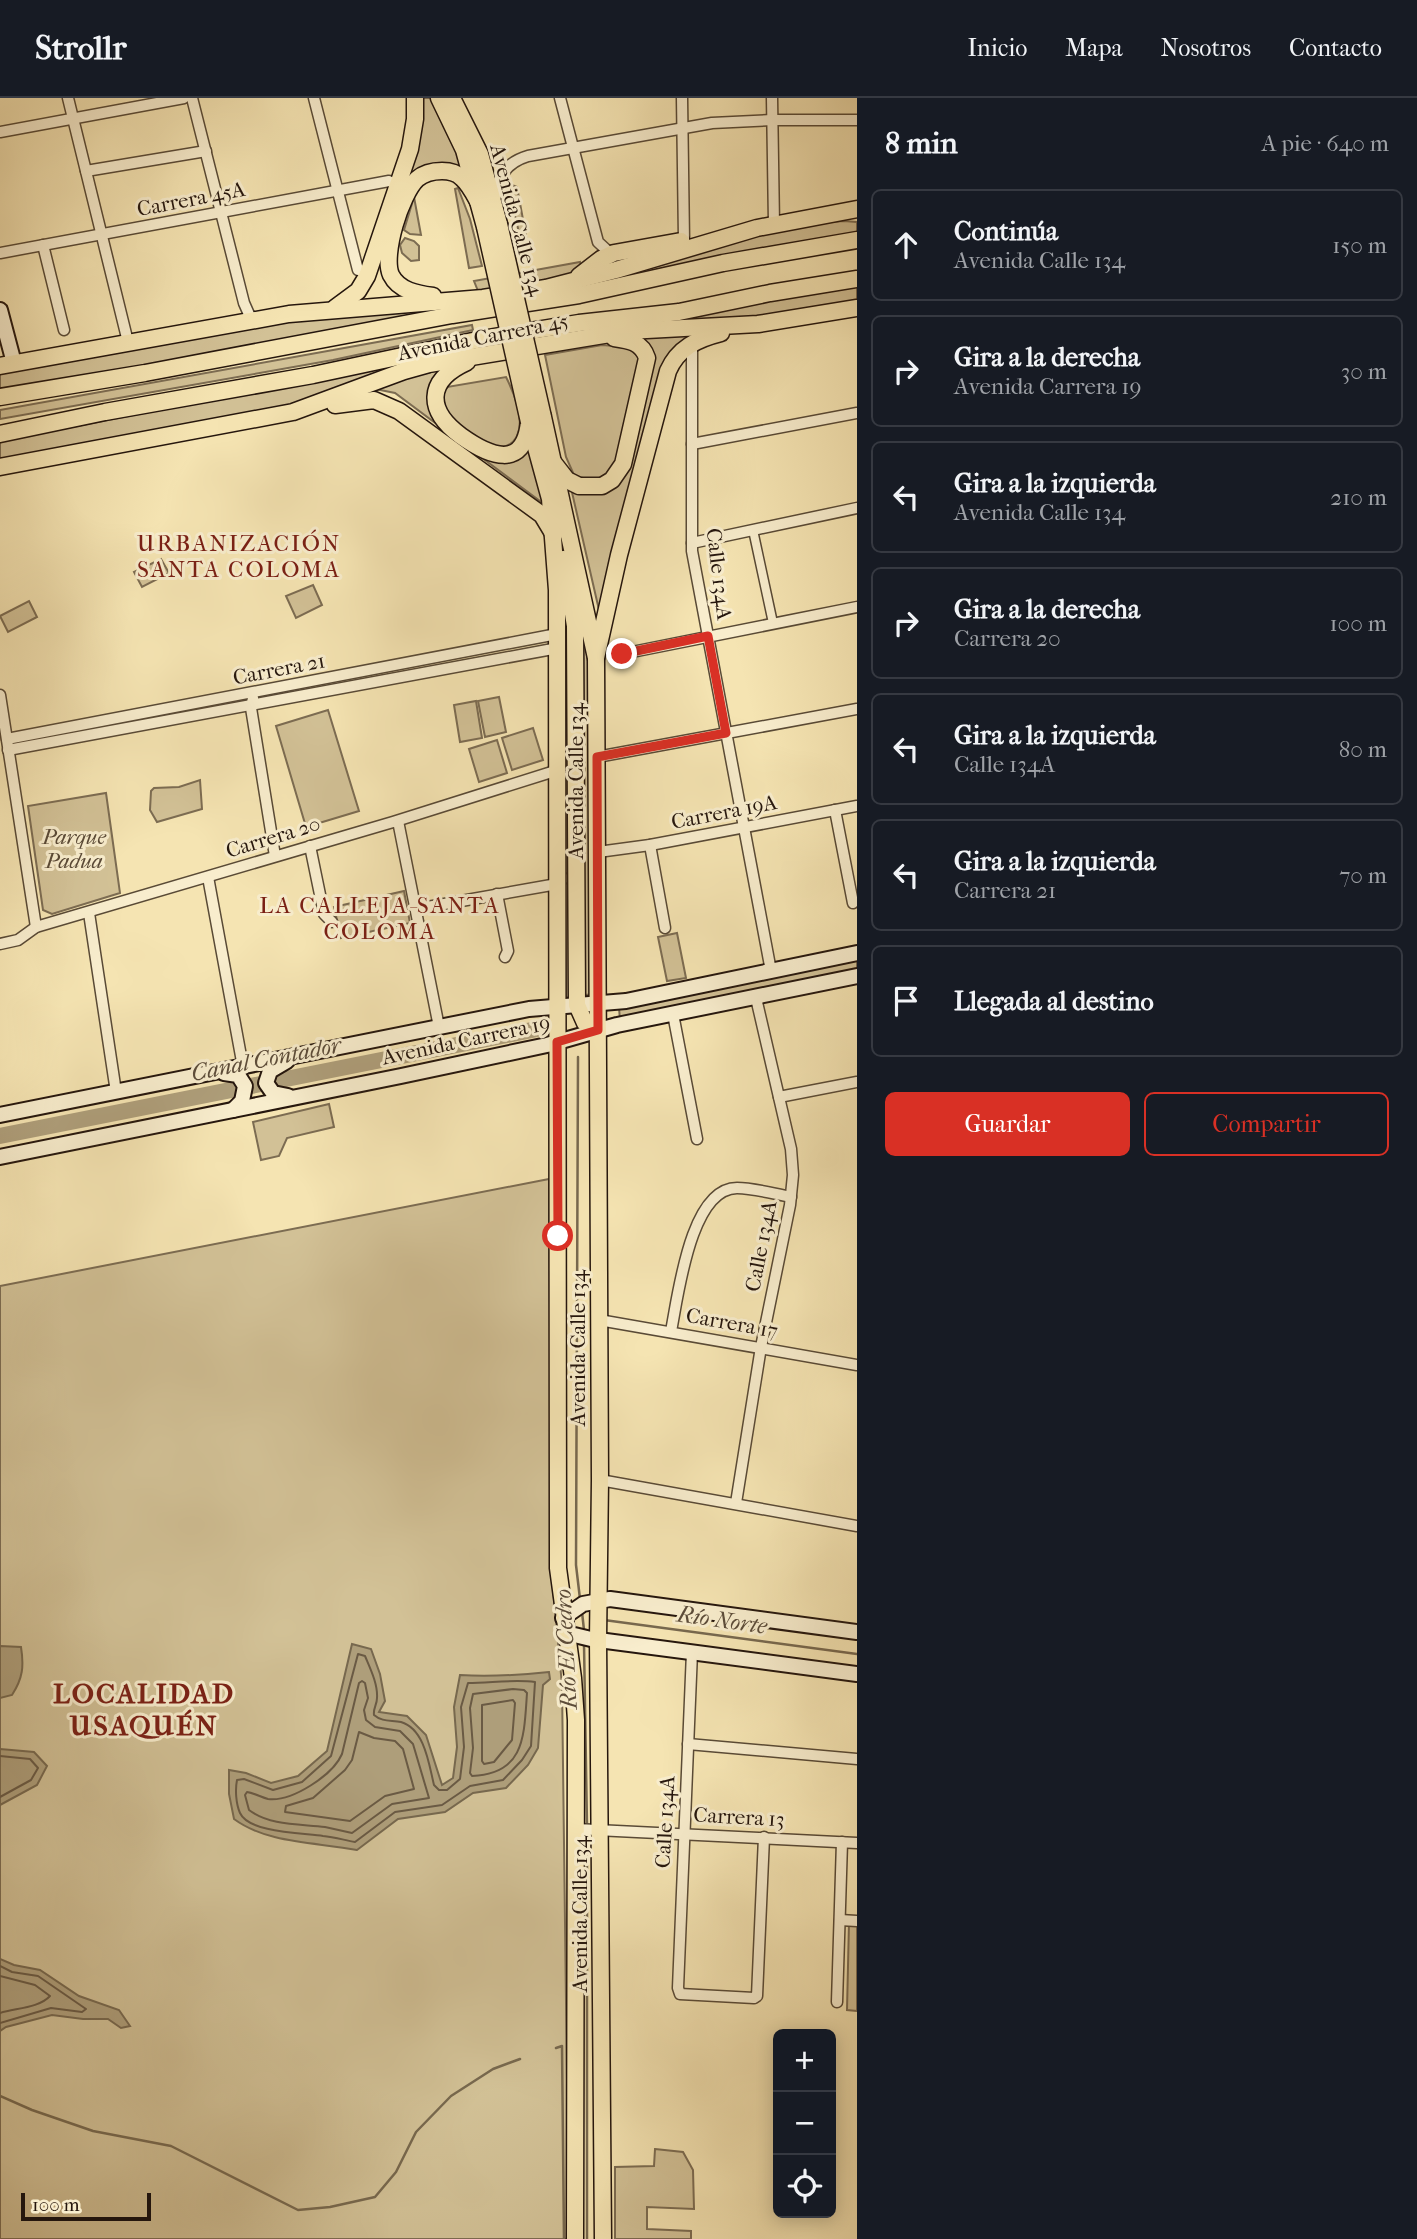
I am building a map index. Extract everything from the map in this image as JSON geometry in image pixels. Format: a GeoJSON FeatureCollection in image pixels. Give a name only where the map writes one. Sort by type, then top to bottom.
{"type":"FeatureCollection","features":[{"type":"Feature","properties":{"kind":"main road"},"geometry":{"type":"LineString","coordinates":[[331,310],[355,294],[367,276],[410,149],[415,98]]}},
{"type":"Feature","properties":{"kind":"main road","name":"Avenida Calle 134"},"geometry":{"type":"LineString","coordinates":[[439,98],[461,142],[480,205],[492,225]]}},
{"type":"Feature","properties":{"kind":"main road","name":"Avenida Calle 134"},"geometry":{"type":"LineString","coordinates":[[452,98],[480,154],[492,225],[536,420],[554,535],[559,712],[558,1568],[569,1624],[588,1830],[603,2239]]}},
{"type":"Feature","properties":{"kind":"main road"},"geometry":{"type":"LineString","coordinates":[[456,300],[413,293],[400,286],[389,267],[390,245],[406,194],[416,180],[427,173],[442,171],[457,174],[468,185],[480,205]]}},
{"type":"Feature","properties":{"kind":"main road","name":"Avenida Carrera 45"},"geometry":{"type":"LineString","coordinates":[[4,361],[331,310],[456,300],[546,288],[757,228],[857,209]]}},
{"type":"Feature","properties":{"kind":"main road"},"geometry":{"type":"LineString","coordinates":[[798,220],[857,218]]}},
{"type":"Feature","properties":{"kind":"main road"},"geometry":{"type":"LineString","coordinates":[[571,282],[611,254],[757,228]]}},
{"type":"Feature","properties":{"kind":"main road","name":"Avenida Carrera 45"},"geometry":{"type":"LineString","coordinates":[[0,397],[464,313],[579,295],[723,263],[857,240]]}},
{"type":"Feature","properties":{"kind":"main road","name":"Avenida Carrera 45"},"geometry":{"type":"LineString","coordinates":[[0,434],[313,375],[482,339],[579,323],[679,312],[857,279]]}},
{"type":"Feature","properties":{"kind":"main road","name":"Avenida Carrera 45"},"geometry":{"type":"LineString","coordinates":[[0,467],[308,409],[414,368],[659,328],[758,324],[857,308]]}},
{"type":"Feature","properties":{"kind":"main road"},"geometry":{"type":"LineString","coordinates":[[0,310],[4,361]]}},
{"type":"Feature","properties":{"kind":"main road"},"geometry":{"type":"LineString","coordinates":[[596,658],[668,371],[678,354],[692,344],[712,335],[758,324]]}},
{"type":"Feature","properties":{"kind":"main road"},"geometry":{"type":"LineString","coordinates":[[553,462],[567,480],[579,486],[592,487],[602,486],[612,480],[624,464],[647,358],[644,349],[632,341],[598,337]]}},
{"type":"Feature","properties":{"kind":"main road"},"geometry":{"type":"LineString","coordinates":[[491,354],[457,367],[441,379],[435,400],[442,418],[448,426],[480,449],[496,455],[519,449],[526,442],[536,420]]}},
{"type":"Feature","properties":{"kind":"main road"},"geometry":{"type":"LineString","coordinates":[[308,409],[374,400],[385,403],[542,515],[554,535]]}},
{"type":"Feature","properties":{"kind":"main road","name":"Avenida Calle 134"},"geometry":{"type":"LineString","coordinates":[[536,420],[553,462],[596,658],[600,1480],[575,2239]]}},
{"type":"Feature","properties":{"kind":"main road"},"geometry":{"type":"LineString","coordinates":[[550,499],[565,562],[575,626],[577,1005],[584,1023],[598,1030]]}},
{"type":"Feature","properties":{"kind":"main road"},"geometry":{"type":"LineString","coordinates":[[559,712],[576,748]]}},
{"type":"Feature","properties":{"kind":"main road"},"geometry":{"type":"LineString","coordinates":[[557,884],[577,875]]}},
{"type":"Feature","properties":{"kind":"main road","name":"Avenida Carrera 19"},"geometry":{"type":"LineString","coordinates":[[116,1092],[205,1074],[241,1072],[299,1055],[439,1027],[558,1006],[626,1001],[857,953]]}},
{"type":"Feature","properties":{"kind":"main road","name":"Avenida Carrera 19"},"geometry":{"type":"LineString","coordinates":[[0,1157],[238,1105],[310,1094],[557,1042],[598,1030],[857,976]]}},
{"type":"Feature","properties":{"kind":"main road"},"geometry":{"type":"LineString","coordinates":[[299,1055],[270,1071],[266,1083],[270,1090],[277,1094],[310,1094]]}},
{"type":"Feature","properties":{"kind":"main road"},"geometry":{"type":"LineString","coordinates":[[238,1105],[246,1091],[241,1072]]}},
{"type":"Feature","properties":{"kind":"main road"},"geometry":{"type":"LineString","coordinates":[[0,1115],[116,1092]]}},
{"type":"Feature","properties":{"kind":"main road"},"geometry":{"type":"LineString","coordinates":[[857,1632],[610,1599],[596,1603],[569,1624],[596,1636],[857,1674]]}},
{"type":"Feature","properties":{"kind":"street"},"geometry":{"type":"LineString","coordinates":[[68,98],[128,342]]}},
{"type":"Feature","properties":{"kind":"street"},"geometry":{"type":"LineString","coordinates":[[0,132],[184,98]]}},
{"type":"Feature","properties":{"kind":"street"},"geometry":{"type":"LineString","coordinates":[[192,98],[245,308],[252,321]]}},
{"type":"Feature","properties":{"kind":"street"},"geometry":{"type":"LineString","coordinates":[[314,98],[358,270]]}},
{"type":"Feature","properties":{"kind":"street"},"geometry":{"type":"LineString","coordinates":[[560,98],[598,242],[611,254]]}},
{"type":"Feature","properties":{"kind":"street"},"geometry":{"type":"LineString","coordinates":[[682,98],[684,240]]}},
{"type":"Feature","properties":{"kind":"street"},"geometry":{"type":"LineString","coordinates":[[772,98],[775,224]]}},
{"type":"Feature","properties":{"kind":"street"},"geometry":{"type":"LineString","coordinates":[[492,225],[496,186],[505,169],[519,159],[722,122],[857,120]]}},
{"type":"Feature","properties":{"kind":"street"},"geometry":{"type":"LineString","coordinates":[[86,171],[206,151]]}},
{"type":"Feature","properties":{"kind":"street","name":"Carrera 45A"},"geometry":{"type":"LineString","coordinates":[[0,254],[389,181]]}},
{"type":"Feature","properties":{"kind":"street"},"geometry":{"type":"LineString","coordinates":[[43,245],[64,330]]}},
{"type":"Feature","properties":{"kind":"street","name":"Calle 134A"},"geometry":{"type":"LineString","coordinates":[[692,344],[692,543],[771,971]]}},
{"type":"Feature","properties":{"kind":"street"},"geometry":{"type":"LineString","coordinates":[[692,444],[857,414]]}},
{"type":"Feature","properties":{"kind":"street"},"geometry":{"type":"LineString","coordinates":[[692,543],[857,508]]}},
{"type":"Feature","properties":{"kind":"street"},"geometry":{"type":"LineString","coordinates":[[753,530],[773,623]]}},
{"type":"Feature","properties":{"kind":"street"},"geometry":{"type":"LineString","coordinates":[[622,654],[857,607]]}},
{"type":"Feature","properties":{"kind":"street","name":"Carrera 21"},"geometry":{"type":"LineString","coordinates":[[7,745],[558,641]]}},
{"type":"Feature","properties":{"kind":"street"},"geometry":{"type":"LineString","coordinates":[[0,695],[36,927]]}},
{"type":"Feature","properties":{"kind":"street"},"geometry":{"type":"LineString","coordinates":[[253,698],[275,856]]}},
{"type":"Feature","properties":{"kind":"street"},"geometry":{"type":"LineString","coordinates":[[597,757],[857,709]]}},
{"type":"Feature","properties":{"kind":"street","name":"Carrera 20"},"geometry":{"type":"LineString","coordinates":[[0,944],[18,940],[36,927],[398,821],[558,770]]}},
{"type":"Feature","properties":{"kind":"street","name":"Carrera 19A"},"geometry":{"type":"LineString","coordinates":[[598,852],[650,845],[857,806]]}},
{"type":"Feature","properties":{"kind":"street"},"geometry":{"type":"LineString","coordinates":[[835,810],[853,903]]}},
{"type":"Feature","properties":{"kind":"street"},"geometry":{"type":"LineString","coordinates":[[398,821],[439,1027]]}},
{"type":"Feature","properties":{"kind":"street"},"geometry":{"type":"LineString","coordinates":[[650,845],[665,928]]}},
{"type":"Feature","properties":{"kind":"street"},"geometry":{"type":"LineString","coordinates":[[310,846],[324,914],[332,922]]}},
{"type":"Feature","properties":{"kind":"street"},"geometry":{"type":"LineString","coordinates":[[208,877],[241,1072]]}},
{"type":"Feature","properties":{"kind":"street"},"geometry":{"type":"LineString","coordinates":[[416,909],[557,884]]}},
{"type":"Feature","properties":{"kind":"street"},"geometry":{"type":"LineString","coordinates":[[497,894],[508,951],[505,957]]}},
{"type":"Feature","properties":{"kind":"street"},"geometry":{"type":"LineString","coordinates":[[89,913],[116,1092]]}},
{"type":"Feature","properties":{"kind":"street","name":"Calle 134A"},"geometry":{"type":"LineString","coordinates":[[736,1503],[793,1175],[791,1149],[756,998]]}},
{"type":"Feature","properties":{"kind":"street"},"geometry":{"type":"LineString","coordinates":[[673,1014],[697,1139]]}},
{"type":"Feature","properties":{"kind":"street"},"geometry":{"type":"LineString","coordinates":[[779,1097],[857,1082]]}},
{"type":"Feature","properties":{"kind":"street"},"geometry":{"type":"LineString","coordinates":[[671,1331],[692,1234],[712,1199],[737,1188],[791,1197]]}},
{"type":"Feature","properties":{"kind":"street","name":"Carrera 17"},"geometry":{"type":"LineString","coordinates":[[599,1320],[857,1365]]}},
{"type":"Feature","properties":{"kind":"street"},"geometry":{"type":"LineString","coordinates":[[600,1480],[857,1526]]}},
{"type":"Feature","properties":{"kind":"street","name":"Calle 134A"},"geometry":{"type":"LineString","coordinates":[[692,1652],[678,1989],[680,1994],[757,1996],[764,1837]]}},
{"type":"Feature","properties":{"kind":"street"},"geometry":{"type":"LineString","coordinates":[[688,1744],[857,1759]]}},
{"type":"Feature","properties":{"kind":"street","name":"Carrera 13"},"geometry":{"type":"LineString","coordinates":[[588,1830],[857,1843]]}},
{"type":"Feature","properties":{"kind":"street"},"geometry":{"type":"LineString","coordinates":[[837,2002],[842,1842]]}},
{"type":"Feature","properties":{"kind":"street"},"geometry":{"type":"LineString","coordinates":[[839,1920],[857,1921]]}},
{"type":"Feature","properties":{"kind":"green space"},"geometry":{"type":"Polygon","coordinates":[[[421,98],[434,98],[465,170],[446,164],[431,165],[402,187],[421,98]]]}},
{"type":"Feature","properties":{"kind":"green space"},"geometry":{"type":"Polygon","coordinates":[[[507,183],[517,187],[529,252],[524,253],[507,183]]]}},
{"type":"Feature","properties":{"kind":"green space"},"geometry":{"type":"Polygon","coordinates":[[[458,188],[470,219],[482,266],[469,268],[455,189],[458,188]]]}},
{"type":"Feature","properties":{"kind":"green space"},"geometry":{"type":"Polygon","coordinates":[[[414,197],[421,235],[410,234],[404,230],[414,197]]]}},
{"type":"Feature","properties":{"kind":"green space"},"geometry":{"type":"Polygon","coordinates":[[[857,222],[857,233],[586,287],[655,262],[802,224],[857,222]]]}},
{"type":"Feature","properties":{"kind":"green space"},"geometry":{"type":"Polygon","coordinates":[[[405,238],[419,246],[419,260],[411,261],[402,253],[400,245],[405,238]]]}},
{"type":"Feature","properties":{"kind":"green space"},"geometry":{"type":"Polygon","coordinates":[[[580,262],[581,270],[564,279],[478,291],[474,281],[580,262]]]}},
{"type":"Feature","properties":{"kind":"green space"},"geometry":{"type":"Polygon","coordinates":[[[857,286],[857,305],[763,319],[670,322],[789,296],[857,286]]]}},
{"type":"Feature","properties":{"kind":"green space"},"geometry":{"type":"Polygon","coordinates":[[[480,302],[142,366],[0,389],[0,370],[326,314],[480,302]]]}},
{"type":"Feature","properties":{"kind":"green space"},"geometry":{"type":"Polygon","coordinates":[[[472,325],[473,330],[333,360],[0,419],[0,410],[472,325]]]}},
{"type":"Feature","properties":{"kind":"green space"},"geometry":{"type":"Polygon","coordinates":[[[704,333],[672,352],[664,364],[599,610],[571,488],[609,487],[652,367],[638,336],[704,333]]]}},
{"type":"Feature","properties":{"kind":"green space"},"geometry":{"type":"Polygon","coordinates":[[[602,345],[627,347],[641,359],[615,464],[602,477],[586,479],[574,475],[566,457],[545,355],[602,345]]]}},
{"type":"Feature","properties":{"kind":"green space"},"geometry":{"type":"Polygon","coordinates":[[[397,364],[398,370],[296,406],[0,463],[0,441],[397,364]]]}},
{"type":"Feature","properties":{"kind":"green space"},"geometry":{"type":"Polygon","coordinates":[[[440,370],[431,382],[428,397],[491,460],[507,460],[527,445],[544,504],[395,393],[375,389],[403,378],[440,370]]]}},
{"type":"Feature","properties":{"kind":"green space"},"geometry":{"type":"Polygon","coordinates":[[[506,377],[518,406],[519,429],[510,444],[492,446],[461,429],[448,415],[441,388],[506,377]]]}},
{"type":"Feature","properties":{"kind":"green space"},"geometry":{"type":"Polygon","coordinates":[[[161,559],[169,573],[142,587],[134,572],[161,559]]]}},
{"type":"Feature","properties":{"kind":"green space"},"geometry":{"type":"Polygon","coordinates":[[[313,585],[322,605],[296,618],[286,596],[313,585]]]}},
{"type":"Feature","properties":{"kind":"green space"},"geometry":{"type":"Polygon","coordinates":[[[29,601],[37,617],[8,632],[0,616],[29,601]]]}},
{"type":"Feature","properties":{"kind":"green space"},"geometry":{"type":"Polygon","coordinates":[[[583,621],[590,638],[596,994],[584,995],[583,621]]]}},
{"type":"Feature","properties":{"kind":"green space"},"geometry":{"type":"Polygon","coordinates":[[[499,697],[506,732],[485,737],[478,701],[499,697]]]}},
{"type":"Feature","properties":{"kind":"green space"},"geometry":{"type":"Polygon","coordinates":[[[476,701],[482,738],[460,742],[454,705],[476,701]]]}},
{"type":"Feature","properties":{"kind":"green space"},"geometry":{"type":"Polygon","coordinates":[[[328,710],[359,811],[306,827],[276,726],[328,710]]]}},
{"type":"Feature","properties":{"kind":"green space"},"geometry":{"type":"Polygon","coordinates":[[[533,728],[543,760],[512,770],[502,738],[533,728]]]}},
{"type":"Feature","properties":{"kind":"green space"},"geometry":{"type":"Polygon","coordinates":[[[564,734],[569,737],[573,871],[568,874],[563,872],[564,734]]]}},
{"type":"Feature","properties":{"kind":"green space"},"geometry":{"type":"Polygon","coordinates":[[[497,740],[507,773],[479,782],[469,749],[497,740]]]}},
{"type":"Feature","properties":{"kind":"green space"},"geometry":{"type":"Polygon","coordinates":[[[200,780],[202,809],[157,822],[150,810],[151,791],[154,788],[179,787],[200,780]]]}},
{"type":"Feature","properties":{"kind":"green space","name":"Parque Padua"},"geometry":{"type":"Polygon","coordinates":[[[106,793],[120,893],[52,914],[43,910],[28,806],[106,793]]]}},
{"type":"Feature","properties":{"kind":"green space"},"geometry":{"type":"Polygon","coordinates":[[[565,883],[569,884],[573,997],[564,998],[565,883]]]}},
{"type":"Feature","properties":{"kind":"green space"},"geometry":{"type":"Polygon","coordinates":[[[404,891],[410,923],[341,938],[334,907],[404,891]]]}},
{"type":"Feature","properties":{"kind":"green space"},"geometry":{"type":"Polygon","coordinates":[[[677,933],[686,978],[667,981],[658,937],[677,933]]]}},
{"type":"Feature","properties":{"kind":"green space"},"geometry":{"type":"Polygon","coordinates":[[[857,958],[857,971],[620,1021],[619,1007],[857,958]]]}},
{"type":"Feature","properties":{"kind":"green space"},"geometry":{"type":"Polygon","coordinates":[[[329,1104],[334,1127],[287,1138],[279,1156],[261,1160],[253,1122],[329,1104]]]}},
{"type":"Feature","properties":{"kind":"green space"},"geometry":{"type":"Polygon","coordinates":[[[549,1179],[552,1578],[562,1685],[569,2239],[0,2239],[0,1286],[549,1179]]]}},
{"type":"Feature","properties":{"kind":"green space"},"geometry":{"type":"Polygon","coordinates":[[[849,1922],[857,1923],[857,2011],[847,2010],[849,1922]]]}},
{"type":"Feature","properties":{"kind":"green space"},"geometry":{"type":"Polygon","coordinates":[[[655,2149],[683,2152],[693,2170],[694,2209],[647,2207],[647,2229],[691,2231],[691,2239],[615,2239],[615,2167],[654,2166],[655,2149]]]}},
{"type":"Feature","properties":{"kind":"water"},"geometry":{"type":"Polygon","coordinates":[[[352,1644],[371,1649],[380,1674],[385,1701],[379,1712],[407,1716],[426,1735],[442,1785],[453,1778],[457,1747],[454,1707],[460,1675],[549,1672],[550,1679],[543,1685],[538,1748],[528,1765],[506,1788],[473,1793],[445,1812],[398,1819],[357,1850],[277,1838],[234,1819],[229,1794],[229,1770],[246,1773],[271,1783],[298,1776],[327,1751],[352,1644]]]}},
{"type":"Feature","properties":{"kind":"water"},"geometry":{"type":"Polygon","coordinates":[[[0,1646],[21,1647],[22,1672],[12,1695],[0,1698],[0,1646]]]}},
{"type":"Feature","properties":{"kind":"water"},"geometry":{"type":"Polygon","coordinates":[[[0,1749],[34,1752],[47,1766],[37,1785],[0,1805],[0,1749]]]}},
{"type":"Feature","properties":{"kind":"water"},"geometry":{"type":"Polygon","coordinates":[[[0,1959],[40,1970],[79,1996],[119,2010],[130,2026],[121,2028],[108,2019],[52,2015],[0,2031],[0,1959]]]}},
{"type":"Feature","properties":{"kind":"waterway","name":"Canal Contador"},"geometry":{"type":"LineString","coordinates":[[0,1136],[542,1028]]}},
{"type":"Feature","properties":{"kind":"waterway","name":"Río El Cedro"},"geometry":{"type":"LineString","coordinates":[[578,1057],[576,1565],[580,1599]]}},
{"type":"Feature","properties":{"kind":"waterway","name":"Río El Cedro"},"geometry":{"type":"LineString","coordinates":[[582,1612],[584,1630]]}},
{"type":"Feature","properties":{"kind":"waterway","name":"Río Norte"},"geometry":{"type":"LineString","coordinates":[[604,1620],[857,1654]]}},
{"type":"Feature","properties":{"kind":"waterway","name":"Río El Cedro"},"geometry":{"type":"LineString","coordinates":[[584,1644],[587,1826]]}},
{"type":"Feature","properties":{"kind":"waterway","name":"Río El Cedro"},"geometry":{"type":"LineString","coordinates":[[587,1833],[587,2239]]}},
{"type":"Feature","properties":{"kind":"waterway"},"geometry":{"type":"LineString","coordinates":[[556,2048],[562,2046],[564,2239]]}},
{"type":"Feature","properties":{"kind":"waterway"},"geometry":{"type":"LineString","coordinates":[[0,2096],[93,2131],[171,2146],[298,2210],[330,2207],[375,2197],[396,2172],[416,2132],[451,2096],[493,2069],[520,2059]]}},
{"type":"Feature","properties":{"kind":"district","name":"URBANIZACIÓN SANTA COLOMA"},"geometry":{"type":"Point","coordinates":[239,556]}},
{"type":"Feature","properties":{"kind":"district","name":"LA CALLEJA-SANTA COLOMA"},"geometry":{"type":"Point","coordinates":[380,918]}},
{"type":"Feature","properties":{"kind":"district","name":"LOCALIDAD USAQUÉN"},"geometry":{"type":"Point","coordinates":[144,1709]}},
{"type":"Feature","properties":{"kind":"route"},"geometry":{"type":"LineString","coordinates":[[558,1236],[557,1042],[598,1030],[597,757],[726,733],[708,636],[622,654]]}}]}
